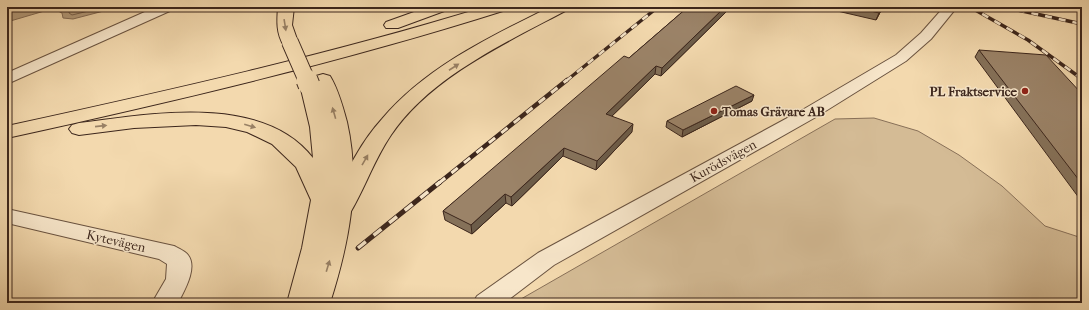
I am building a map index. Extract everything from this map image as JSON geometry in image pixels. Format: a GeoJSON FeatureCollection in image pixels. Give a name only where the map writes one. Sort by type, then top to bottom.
{"type":"FeatureCollection","features":[{"type":"Feature","properties":{"kind":"main road"},"geometry":{"type":"LineString","coordinates":[[286,7],[284,25],[296,40],[316,82],[335,115],[341,149],[344,182],[332,203],[315,247],[301,303]]}},
{"type":"Feature","properties":{"kind":"main road"},"geometry":{"type":"LineString","coordinates":[[296,40],[299,7]]}},
{"type":"Feature","properties":{"kind":"main road"},"geometry":{"type":"LineString","coordinates":[[348,41],[442,7]]}},
{"type":"Feature","properties":{"kind":"main road"},"geometry":{"type":"LineString","coordinates":[[7,124],[138,94],[348,41],[470,7]]}},
{"type":"Feature","properties":{"kind":"main road"},"geometry":{"type":"LineString","coordinates":[[7,132],[131,105],[354,50],[501,7]]}},
{"type":"Feature","properties":{"kind":"main road"},"geometry":{"type":"LineString","coordinates":[[332,203],[389,124],[403,109],[444,74],[502,37],[562,7]]}},
{"type":"Feature","properties":{"kind":"main road"},"geometry":{"type":"LineString","coordinates":[[7,137],[166,120],[212,120],[233,122],[266,131],[290,146],[301,158],[332,203],[334,247],[316,303]]}},
{"type":"Feature","properties":{"kind":"street"},"geometry":{"type":"LineString","coordinates":[[7,79],[167,7]]}},
{"type":"Feature","properties":{"kind":"street","name":"Kurödsvägen"},"geometry":{"type":"LineString","coordinates":[[486,303],[546,259],[810,113],[901,58],[926,36],[951,7]]}},
{"type":"Feature","properties":{"kind":"street","name":"Kytevägen"},"geometry":{"type":"LineString","coordinates":[[7,216],[166,252],[179,260],[178,279],[165,303]]}},
{"type":"Feature","properties":{"kind":"shaded area"},"geometry":{"type":"Polygon","coordinates":[[[874,118],[918,131],[959,155],[1002,186],[1045,226],[1082,238],[1082,303],[514,303],[835,119],[874,118]]]}},
{"type":"Feature","properties":{"kind":"water"},"geometry":{"type":"Polygon","coordinates":[[[58,7],[7,22],[7,8],[58,7]]]}},
{"type":"Feature","properties":{"kind":"water"},"geometry":{"type":"Polygon","coordinates":[[[73,7],[119,7],[73,19],[63,18],[62,13],[58,11],[73,7]]]}},
{"type":"Feature","properties":{"kind":"building"},"geometry":{"type":"Polygon","coordinates":[[[688,7],[725,7],[662,68],[656,66],[606,114],[633,124],[597,161],[564,148],[511,197],[505,194],[471,225],[443,211],[624,56],[629,58],[688,7]]]}},
{"type":"Feature","properties":{"kind":"building"},"geometry":{"type":"Polygon","coordinates":[[[854,7],[882,7],[879,13],[854,7]]]}},
{"type":"Feature","properties":{"kind":"building"},"geometry":{"type":"Polygon","coordinates":[[[979,50],[1046,55],[1082,94],[1082,184],[979,50]]]}},
{"type":"Feature","properties":{"kind":"building"},"geometry":{"type":"Polygon","coordinates":[[[736,86],[754,95],[683,130],[667,121],[736,86]]]}},
{"type":"Feature","properties":{"kind":"railway"},"geometry":{"type":"LineString","coordinates":[[566,81],[658,7]]}},
{"type":"Feature","properties":{"kind":"railway"},"geometry":{"type":"LineString","coordinates":[[970,7],[1028,40],[1082,79]]}},
{"type":"Feature","properties":{"kind":"railway"},"geometry":{"type":"LineString","coordinates":[[1004,7],[1082,24]]}},
{"type":"Feature","properties":{"kind":"railway"},"geometry":{"type":"LineString","coordinates":[[439,183],[567,80]]}},
{"type":"Feature","properties":{"kind":"railway"},"geometry":{"type":"LineString","coordinates":[[358,248],[440,182]]}},
{"type":"Feature","properties":{"kind":"place","name":"PL Fraktservice"},"geometry":{"type":"Point","coordinates":[1025,91]}},
{"type":"Feature","properties":{"kind":"place","name":"Tomas Grävare AB"},"geometry":{"type":"Point","coordinates":[714,111]}}]}
